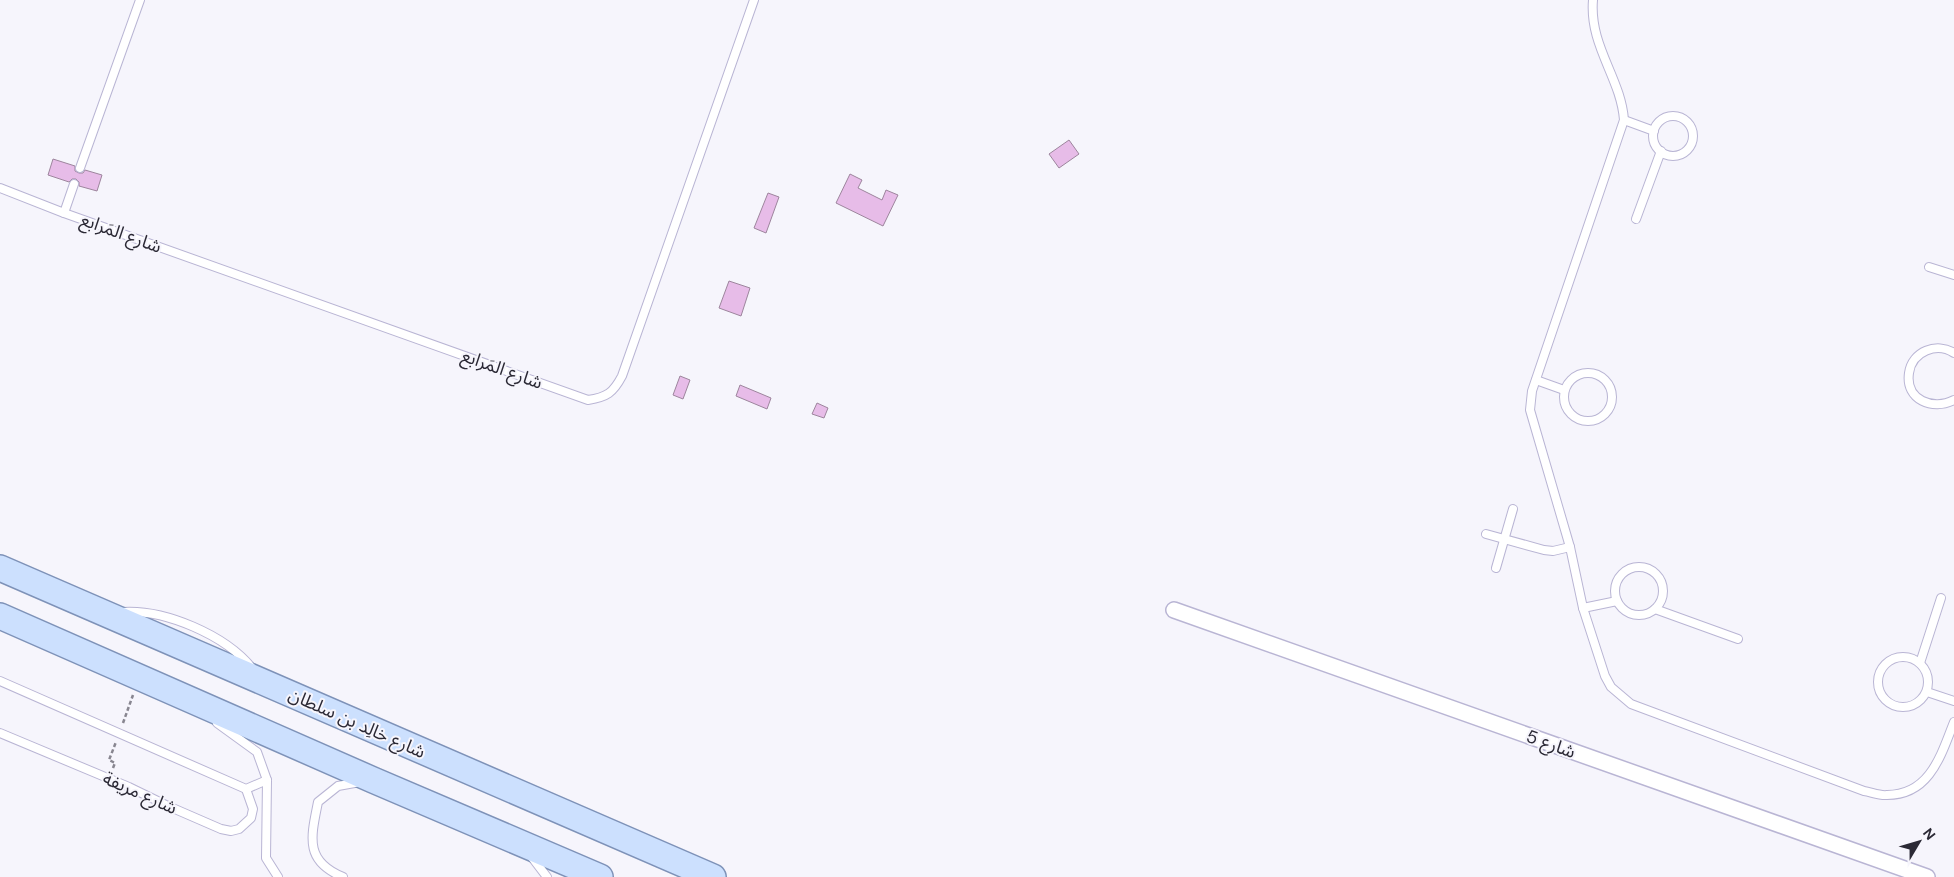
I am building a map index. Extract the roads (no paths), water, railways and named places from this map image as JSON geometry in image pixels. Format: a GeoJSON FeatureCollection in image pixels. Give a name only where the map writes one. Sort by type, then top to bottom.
{"type":"FeatureCollection","features":[{"type":"Feature","properties":{"kind":"main road","name":"شارع خالِد بن سلطان"},"geometry":{"type":"LineString","coordinates":[[0,568],[713,877]]}},
{"type":"Feature","properties":{"kind":"main road"},"geometry":{"type":"LineString","coordinates":[[0,616],[373,780],[600,877]]}},
{"type":"Feature","properties":{"kind":"street","name":"شارع 5"},"geometry":{"type":"LineString","coordinates":[[1174,610],[1927,877]]}},
{"type":"Feature","properties":{"kind":"lane"},"geometry":{"type":"LineString","coordinates":[[80,168],[140,0]]}},
{"type":"Feature","properties":{"kind":"lane","name":"شارع المَرابع"},"geometry":{"type":"LineString","coordinates":[[0,188],[64,213],[588,400],[602,398],[615,389],[622,376],[754,0]]}},
{"type":"Feature","properties":{"kind":"lane"},"geometry":{"type":"LineString","coordinates":[[1593,0],[1594,28],[1621,103],[1624,120],[1536,380],[1530,400],[1530,410],[1570,547],[1583,608],[1611,687],[1631,704],[1864,791],[1886,796],[1906,792],[1918,786],[1931,774],[1954,722]]}},
{"type":"Feature","properties":{"kind":"lane"},"geometry":{"type":"LineString","coordinates":[[1668,116],[1678,116],[1687,121],[1693,130],[1693,140],[1689,149],[1680,155],[1670,156],[1656,146],[1654,131],[1659,122],[1668,116]]}},
{"type":"Feature","properties":{"kind":"lane"},"geometry":{"type":"LineString","coordinates":[[1624,120],[1654,131]]}},
{"type":"Feature","properties":{"kind":"lane"},"geometry":{"type":"LineString","coordinates":[[1636,219],[1661,151]]}},
{"type":"Feature","properties":{"kind":"lane"},"geometry":{"type":"LineString","coordinates":[[64,213],[74,184]]}},
{"type":"Feature","properties":{"kind":"lane"},"geometry":{"type":"LineString","coordinates":[[1929,267],[1954,275]]}},
{"type":"Feature","properties":{"kind":"lane"},"geometry":{"type":"LineString","coordinates":[[1954,353],[1941,348],[1930,348],[1920,353],[1912,362],[1908,373],[1914,394],[1923,402],[1934,406],[1945,405],[1954,400]]}},
{"type":"Feature","properties":{"kind":"lane"},"geometry":{"type":"LineString","coordinates":[[1592,373],[1602,378],[1610,387],[1612,399],[1608,410],[1600,418],[1589,422],[1578,419],[1568,412],[1564,401],[1564,390],[1570,380],[1580,374],[1592,373]]}},
{"type":"Feature","properties":{"kind":"lane"},"geometry":{"type":"LineString","coordinates":[[1536,380],[1564,390]]}},
{"type":"Feature","properties":{"kind":"lane"},"geometry":{"type":"LineString","coordinates":[[1496,568],[1513,509]]}},
{"type":"Feature","properties":{"kind":"lane"},"geometry":{"type":"LineString","coordinates":[[1486,534],[1544,550],[1553,551],[1570,547]]}},
{"type":"Feature","properties":{"kind":"lane"},"geometry":{"type":"LineString","coordinates":[[1638,567],[1650,569],[1659,577],[1663,588],[1662,600],[1655,610],[1645,614],[1633,615],[1623,610],[1616,601],[1614,589],[1618,578],[1627,570],[1638,567]]}},
{"type":"Feature","properties":{"kind":"lane"},"geometry":{"type":"LineString","coordinates":[[1920,663],[1941,598]]}},
{"type":"Feature","properties":{"kind":"lane"},"geometry":{"type":"LineString","coordinates":[[1583,608],[1616,601]]}},
{"type":"Feature","properties":{"kind":"lane"},"geometry":{"type":"LineString","coordinates":[[1655,610],[1738,639]]}},
{"type":"Feature","properties":{"kind":"lane"},"geometry":{"type":"LineString","coordinates":[[1905,656],[1920,663],[1928,676],[1927,692],[1916,704],[1901,708],[1886,702],[1877,688],[1879,672],[1889,660],[1905,656]]}},
{"type":"Feature","properties":{"kind":"lane"},"geometry":{"type":"LineString","coordinates":[[0,681],[246,789],[267,780]]}},
{"type":"Feature","properties":{"kind":"lane"},"geometry":{"type":"LineString","coordinates":[[1927,692],[1954,701]]}},
{"type":"Feature","properties":{"kind":"lane"},"geometry":{"type":"LineString","coordinates":[[209,708],[218,723],[257,752],[267,780],[266,858],[278,877]]}},
{"type":"Feature","properties":{"kind":"lane","name":"شارع مريفة"},"geometry":{"type":"LineString","coordinates":[[0,733],[130,787],[221,829],[231,831],[239,829],[251,818],[253,809],[246,789]]}},
{"type":"Feature","properties":{"kind":"lane"},"geometry":{"type":"LineString","coordinates":[[339,876],[321,863],[314,853],[312,829],[318,802],[338,786],[373,780]]}},
{"type":"Feature","properties":{"kind":"lane"},"geometry":{"type":"LineString","coordinates":[[523,844],[547,877]]}}]}
